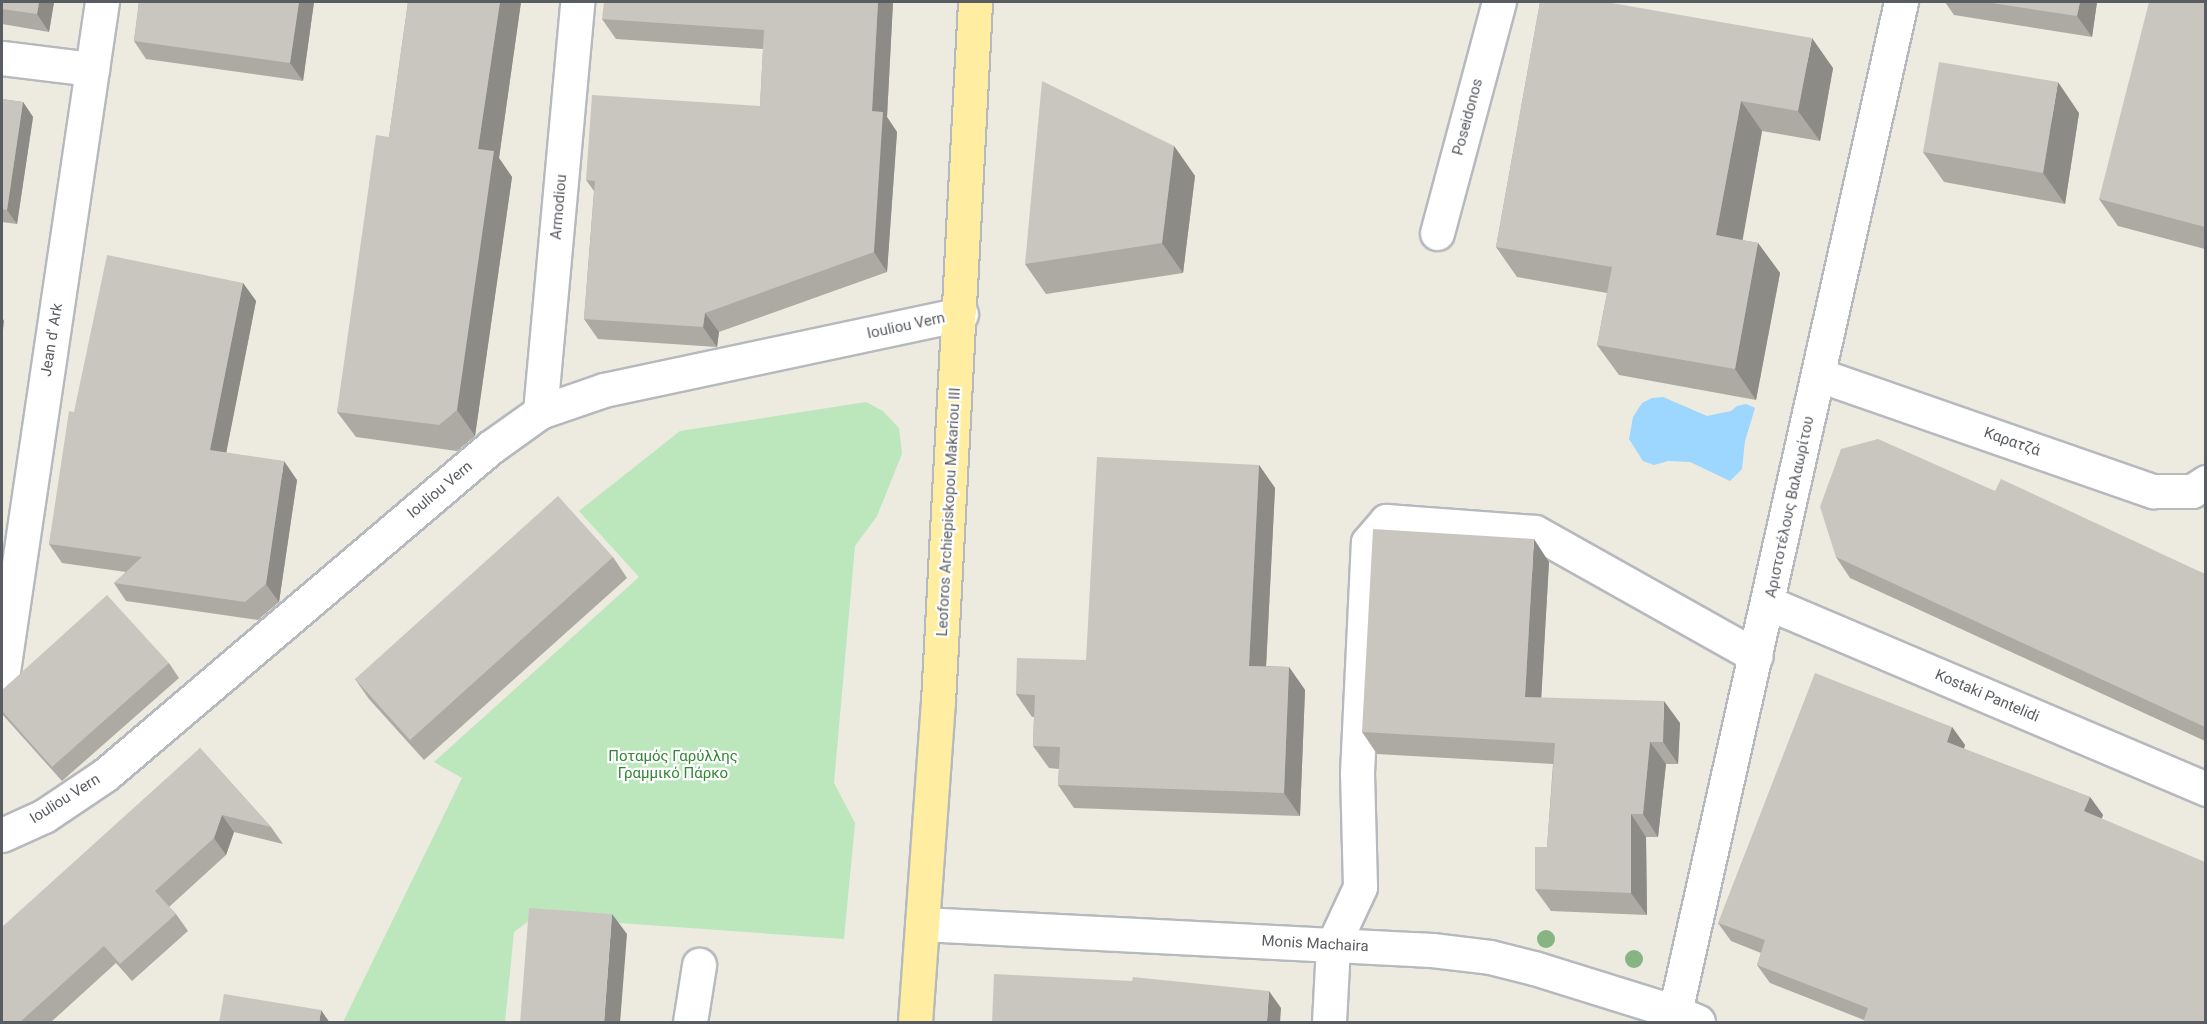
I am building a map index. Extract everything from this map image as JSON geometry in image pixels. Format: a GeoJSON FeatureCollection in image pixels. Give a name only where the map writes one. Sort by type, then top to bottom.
{"type":"FeatureCollection","features":[{"type":"Feature","properties":{"kind":"main road","name":"Leoforos Archiepiskopou Makariou III"},"geometry":{"type":"LineString","coordinates":[[915,1023],[961,314],[975,2]]}},
{"type":"Feature","properties":{"kind":"street","name":"Jean d' Ark"},"geometry":{"type":"LineString","coordinates":[[2,678],[13,516],[102,2]]}},
{"type":"Feature","properties":{"kind":"street","name":"Armodiou"},"geometry":{"type":"LineString","coordinates":[[540,412],[577,2]]}},
{"type":"Feature","properties":{"kind":"street","name":"Poseidonos"},"geometry":{"type":"LineString","coordinates":[[1437,232],[1499,2]]}},
{"type":"Feature","properties":{"kind":"street","name":"Αριστοτέλους Βαλαωρίτου"},"geometry":{"type":"LineString","coordinates":[[1687,1017],[1756,656],[1901,2]]}},
{"type":"Feature","properties":{"kind":"street"},"geometry":{"type":"LineString","coordinates":[[2,58],[92,69]]}},
{"type":"Feature","properties":{"kind":"street","name":"Iouliou Vern"},"geometry":{"type":"LineString","coordinates":[[2,835],[44,816],[105,775],[491,447],[540,412],[604,390],[961,314]]}},
{"type":"Feature","properties":{"kind":"street","name":"Καρατζά"},"geometry":{"type":"LineString","coordinates":[[1819,375],[2153,491],[2192,491],[2205,482]]}},
{"type":"Feature","properties":{"kind":"street"},"geometry":{"type":"LineString","coordinates":[[1329,1023],[1333,945],[1360,887],[1357,773],[1368,542],[1386,521],[1535,532],[1756,656]]}},
{"type":"Feature","properties":{"kind":"street","name":"Kostaki Pantelidi"},"geometry":{"type":"LineString","coordinates":[[1768,603],[2205,789]]}},
{"type":"Feature","properties":{"kind":"street","name":"Monis Machaira"},"geometry":{"type":"LineString","coordinates":[[922,924],[1432,950],[1490,957],[1534,968],[1687,1017]]}},
{"type":"Feature","properties":{"kind":"street"},"geometry":{"type":"LineString","coordinates":[[690,1023],[699,965]]}},
{"type":"Feature","properties":{"kind":"green space","name":"Ποταμός Γαρύλλης Γραμμικό Πάρκο"},"geometry":{"type":"Polygon","coordinates":[[[866,402],[883,411],[899,428],[902,454],[877,516],[855,546],[834,783],[855,823],[844,939],[534,917],[514,932],[505,1022],[343,1022],[462,778],[434,762],[639,577],[579,511],[680,431],[866,402]]]}},
{"type":"Feature","properties":{"kind":"water"},"geometry":{"type":"Polygon","coordinates":[[[1663,397],[1707,416],[1731,411],[1737,406],[1746,404],[1755,408],[1745,441],[1742,469],[1730,481],[1690,462],[1668,461],[1654,465],[1643,461],[1629,439],[1633,417],[1642,403],[1652,398],[1663,397]]]}},
{"type":"Feature","properties":{"kind":"building"},"geometry":{"type":"Polygon","coordinates":[[[2,2],[39,2],[37,14],[2,9],[2,2]]]}},
{"type":"Feature","properties":{"kind":"building"},"geometry":{"type":"Polygon","coordinates":[[[139,2],[299,2],[290,63],[134,41],[139,2]]]}},
{"type":"Feature","properties":{"kind":"building"},"geometry":{"type":"Polygon","coordinates":[[[408,2],[500,2],[478,149],[494,151],[457,410],[439,425],[337,412],[376,135],[389,137],[408,2]]]}},
{"type":"Feature","properties":{"kind":"building"},"geometry":{"type":"Polygon","coordinates":[[[604,2],[878,2],[872,111],[883,112],[874,252],[705,313],[703,327],[584,319],[595,181],[586,180],[592,95],[760,106],[764,30],[602,19],[604,2]]]}},
{"type":"Feature","properties":{"kind":"building"},"geometry":{"type":"Polygon","coordinates":[[[1540,2],[1606,2],[1812,38],[1798,111],[1741,101],[1716,235],[1758,243],[1735,369],[1597,345],[1612,267],[1496,247],[1540,2]]]}},
{"type":"Feature","properties":{"kind":"building"},"geometry":{"type":"Polygon","coordinates":[[[1985,2],[2080,2],[2077,16],[1985,2]]]}},
{"type":"Feature","properties":{"kind":"building"},"geometry":{"type":"Polygon","coordinates":[[[2149,2],[2205,2],[2205,227],[2099,199],[2149,2]]]}},
{"type":"Feature","properties":{"kind":"building"},"geometry":{"type":"Polygon","coordinates":[[[1939,62],[2058,82],[2043,173],[1923,152],[1939,62]]]}},
{"type":"Feature","properties":{"kind":"building"},"geometry":{"type":"Polygon","coordinates":[[[1042,81],[1174,146],[1162,243],[1025,264],[1042,81]]]}},
{"type":"Feature","properties":{"kind":"building"},"geometry":{"type":"Polygon","coordinates":[[[2,99],[23,102],[7,210],[2,209],[2,99]]]}},
{"type":"Feature","properties":{"kind":"building"},"geometry":{"type":"Polygon","coordinates":[[[107,255],[243,283],[210,450],[284,461],[266,584],[245,602],[114,583],[142,557],[49,544],[69,411],[74,412],[107,255]]]}},
{"type":"Feature","properties":{"kind":"building"},"geometry":{"type":"Polygon","coordinates":[[[1878,439],[1995,491],[2001,479],[2205,574],[2205,727],[1836,557],[1820,507],[1841,449],[1878,439]]]}},
{"type":"Feature","properties":{"kind":"building"},"geometry":{"type":"Polygon","coordinates":[[[1097,457],[1259,465],[1249,666],[1289,667],[1284,793],[1058,785],[1060,747],[1033,746],[1035,695],[1016,694],[1017,658],[1086,660],[1097,457]]]}},
{"type":"Feature","properties":{"kind":"building"},"geometry":{"type":"Polygon","coordinates":[[[558,496],[613,557],[410,740],[355,679],[558,496]]]}},
{"type":"Feature","properties":{"kind":"building"},"geometry":{"type":"Polygon","coordinates":[[[1373,529],[1534,539],[1525,697],[1664,701],[1663,742],[1650,742],[1643,814],[1631,814],[1631,893],[1535,889],[1535,847],[1547,847],[1555,743],[1362,732],[1373,529]]]}},
{"type":"Feature","properties":{"kind":"building"},"geometry":{"type":"Polygon","coordinates":[[[107,595],[169,663],[52,767],[2,711],[2,690],[107,595]]]}},
{"type":"Feature","properties":{"kind":"building"},"geometry":{"type":"Polygon","coordinates":[[[1815,673],[1952,727],[1947,742],[2090,797],[2084,811],[2205,862],[2205,1023],[1863,1023],[1868,1008],[1757,965],[1765,940],[1718,923],[1815,673]]]}},
{"type":"Feature","properties":{"kind":"building"},"geometry":{"type":"Polygon","coordinates":[[[200,748],[271,827],[222,815],[214,838],[155,891],[176,914],[120,964],[104,946],[19,1023],[2,1023],[2,927],[200,748]]]}},
{"type":"Feature","properties":{"kind":"building"},"geometry":{"type":"Polygon","coordinates":[[[529,908],[612,914],[604,1023],[520,1023],[529,908]]]}},
{"type":"Feature","properties":{"kind":"building"},"geometry":{"type":"Polygon","coordinates":[[[994,974],[1132,981],[1133,977],[1269,991],[1267,1021],[1279,1023],[992,1023],[994,974]]]}},
{"type":"Feature","properties":{"kind":"building"},"geometry":{"type":"Polygon","coordinates":[[[224,994],[321,1010],[319,1023],[219,1023],[224,994]]]}}]}
